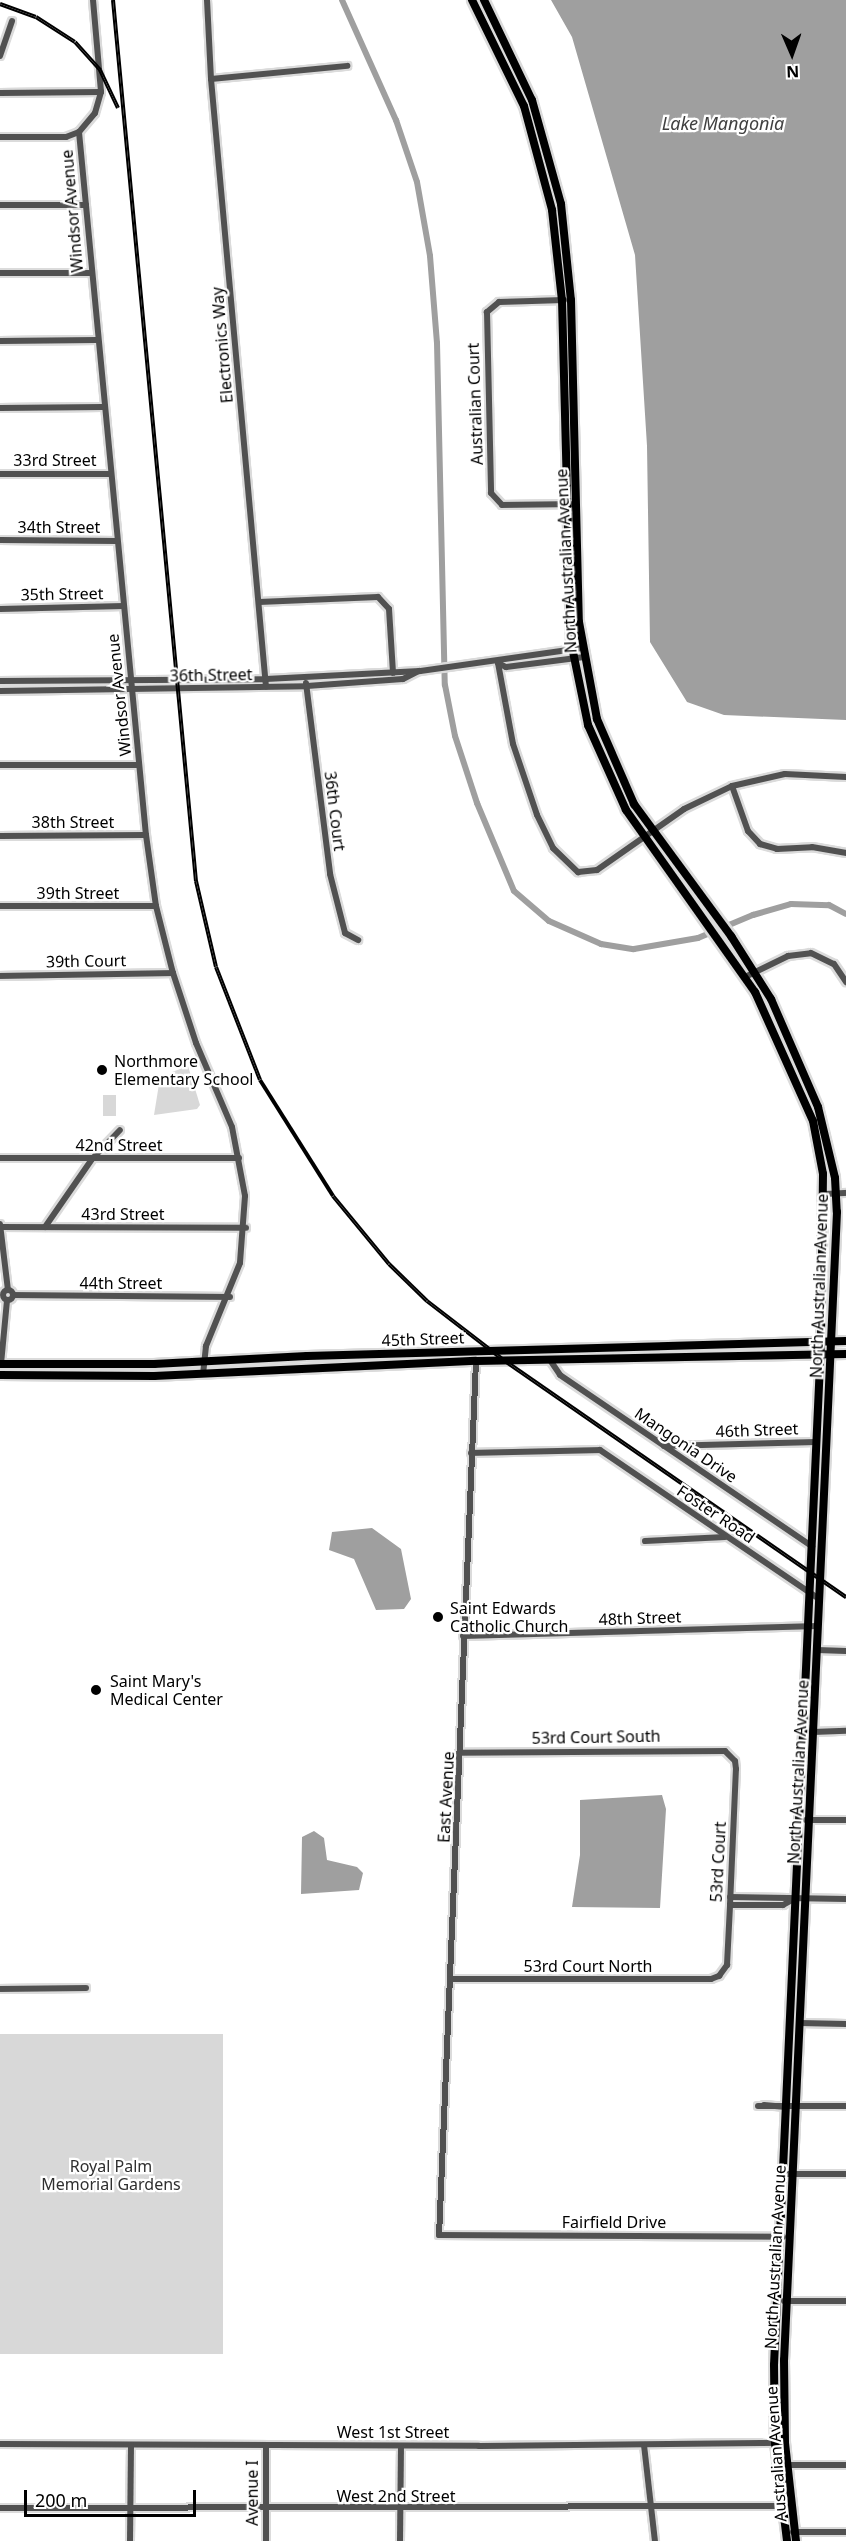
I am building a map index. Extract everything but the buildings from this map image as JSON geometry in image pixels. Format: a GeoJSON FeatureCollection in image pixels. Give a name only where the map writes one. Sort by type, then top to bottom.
{"type":"FeatureCollection","features":[{"type":"Feature","properties":{"kind":"main road","name":"North Australian Avenue"},"geometry":{"type":"LineString","coordinates":[[472,0],[504,59],[539,153],[555,229],[562,300],[572,655],[596,747],[615,790],[644,838],[745,977],[783,1048],[813,1121],[824,1194],[821,1342],[774,2365]]}},
{"type":"Feature","properties":{"kind":"main road","name":"North Australian Avenue"},"geometry":{"type":"LineString","coordinates":[[484,0],[521,72],[548,148],[565,232],[571,300],[576,504],[583,653],[604,741],[623,784],[652,831],[731,936],[783,1024],[818,1107],[830,1144],[837,1193],[784,2366]]}},
{"type":"Feature","properties":{"kind":"main road","name":"45th Street"},"geometry":{"type":"LineString","coordinates":[[0,1364],[203,1362],[307,1356],[846,1341]]}},
{"type":"Feature","properties":{"kind":"main road","name":"45th Street"},"geometry":{"type":"LineString","coordinates":[[0,1375],[203,1374],[476,1361],[846,1354]]}},
{"type":"Feature","properties":{"kind":"main road"},"geometry":{"type":"LineString","coordinates":[[804,1703],[814,1703]]}},
{"type":"Feature","properties":{"kind":"main road","name":"Australian Avenue"},"geometry":{"type":"LineString","coordinates":[[774,2365],[775,2443],[786,2537]]}},
{"type":"Feature","properties":{"kind":"main road","name":"Australian Avenue"},"geometry":{"type":"LineString","coordinates":[[784,2366],[786,2443],[796,2537]]}},
{"type":"Feature","properties":{"kind":"street","name":"Windsor Avenue"},"geometry":{"type":"LineString","coordinates":[[93,0],[101,92],[95,113],[79,132],[103,407],[146,835],[156,906],[172,973],[194,1037],[232,1127],[246,1228],[230,1297],[206,1346],[203,1374]]}},
{"type":"Feature","properties":{"kind":"street","name":"Electronics Way"},"geometry":{"type":"LineString","coordinates":[[207,0],[211,79],[266,687]]}},
{"type":"Feature","properties":{"kind":"street"},"geometry":{"type":"LineString","coordinates":[[0,56],[12,21]]}},
{"type":"Feature","properties":{"kind":"street"},"geometry":{"type":"LineString","coordinates":[[211,79],[347,66]]}},
{"type":"Feature","properties":{"kind":"street"},"geometry":{"type":"LineString","coordinates":[[0,93],[101,92]]}},
{"type":"Feature","properties":{"kind":"street"},"geometry":{"type":"LineString","coordinates":[[0,137],[66,137],[79,132]]}},
{"type":"Feature","properties":{"kind":"street"},"geometry":{"type":"LineString","coordinates":[[0,205],[86,205]]}},
{"type":"Feature","properties":{"kind":"street"},"geometry":{"type":"LineString","coordinates":[[0,273],[91,273]]}},
{"type":"Feature","properties":{"kind":"street","name":"Australian Court"},"geometry":{"type":"LineString","coordinates":[[571,300],[499,302],[487,312],[491,481],[492,497],[502,505],[576,504]]}},
{"type":"Feature","properties":{"kind":"street"},"geometry":{"type":"LineString","coordinates":[[0,341],[97,340]]}},
{"type":"Feature","properties":{"kind":"street"},"geometry":{"type":"LineString","coordinates":[[0,408],[103,407]]}},
{"type":"Feature","properties":{"kind":"street","name":"33rd Street"},"geometry":{"type":"LineString","coordinates":[[0,474],[110,474]]}},
{"type":"Feature","properties":{"kind":"street","name":"34th Street"},"geometry":{"type":"LineString","coordinates":[[0,540],[117,540]]}},
{"type":"Feature","properties":{"kind":"street"},"geometry":{"type":"LineString","coordinates":[[259,602],[370,595],[382,599],[389,609],[393,680]]}},
{"type":"Feature","properties":{"kind":"street","name":"35th Street"},"geometry":{"type":"LineString","coordinates":[[0,609],[124,606]]}},
{"type":"Feature","properties":{"kind":"street","name":"36th Street"},"geometry":{"type":"LineString","coordinates":[[0,681],[266,679],[420,671],[498,663],[506,666],[583,653]]}},
{"type":"Feature","properties":{"kind":"street"},"geometry":{"type":"LineString","coordinates":[[498,663],[506,717],[523,780],[546,836],[561,858],[574,871],[590,873],[699,800],[732,786],[785,774],[846,777]]}},
{"type":"Feature","properties":{"kind":"street","name":"36th Street"},"geometry":{"type":"LineString","coordinates":[[0,691],[307,686],[393,680],[420,671]]}},
{"type":"Feature","properties":{"kind":"street","name":"36th Court"},"geometry":{"type":"LineString","coordinates":[[306,676],[330,874],[345,933],[358,940]]}},
{"type":"Feature","properties":{"kind":"street"},"geometry":{"type":"LineString","coordinates":[[0,765],[139,765]]}},
{"type":"Feature","properties":{"kind":"street"},"geometry":{"type":"LineString","coordinates":[[732,786],[748,831],[760,844],[777,849],[812,847],[846,853]]}},
{"type":"Feature","properties":{"kind":"street","name":"38th Street"},"geometry":{"type":"LineString","coordinates":[[0,836],[146,835]]}},
{"type":"Feature","properties":{"kind":"street","name":"39th Street"},"geometry":{"type":"LineString","coordinates":[[0,906],[156,906]]}},
{"type":"Feature","properties":{"kind":"street"},"geometry":{"type":"LineString","coordinates":[[745,977],[788,956],[811,953],[831,961],[846,982]]}},
{"type":"Feature","properties":{"kind":"street","name":"39th Court"},"geometry":{"type":"LineString","coordinates":[[0,975],[172,973]]}},
{"type":"Feature","properties":{"kind":"street"},"geometry":{"type":"LineString","coordinates":[[45,1227],[92,1159],[120,1130]]}},
{"type":"Feature","properties":{"kind":"street","name":"42nd Street"},"geometry":{"type":"LineString","coordinates":[[0,1158],[238,1158]]}},
{"type":"Feature","properties":{"kind":"street"},"geometry":{"type":"LineString","coordinates":[[824,1194],[846,1193]]}},
{"type":"Feature","properties":{"kind":"street"},"geometry":{"type":"LineString","coordinates":[[0,1226],[4,1292],[10,1298],[0,1364]]}},
{"type":"Feature","properties":{"kind":"street","name":"43rd Street"},"geometry":{"type":"LineString","coordinates":[[0,1226],[246,1228]]}},
{"type":"Feature","properties":{"kind":"street","name":"44th Street"},"geometry":{"type":"LineString","coordinates":[[10,1298],[230,1297]]}},
{"type":"Feature","properties":{"kind":"street","name":"Mangonia Drive"},"geometry":{"type":"LineString","coordinates":[[550,1360],[560,1375],[812,1546]]}},
{"type":"Feature","properties":{"kind":"street","name":"East Avenue"},"geometry":{"type":"LineString","coordinates":[[439,2235],[462,1753],[463,1636],[476,1361]]}},
{"type":"Feature","properties":{"kind":"street","name":"46th Street"},"geometry":{"type":"LineString","coordinates":[[663,1446],[816,1442]]}},
{"type":"Feature","properties":{"kind":"street","name":"Foster Road"},"geometry":{"type":"LineString","coordinates":[[471,1453],[600,1450],[819,1599]]}},
{"type":"Feature","properties":{"kind":"street"},"geometry":{"type":"LineString","coordinates":[[645,1541],[725,1537]]}},
{"type":"Feature","properties":{"kind":"street","name":"48th Street"},"geometry":{"type":"LineString","coordinates":[[463,1636],[818,1626]]}},
{"type":"Feature","properties":{"kind":"street"},"geometry":{"type":"LineString","coordinates":[[817,1650],[846,1652]]}},
{"type":"Feature","properties":{"kind":"street"},"geometry":{"type":"LineString","coordinates":[[813,1732],[846,1731]]}},
{"type":"Feature","properties":{"kind":"street","name":"53rd Court South"},"geometry":{"type":"LineString","coordinates":[[462,1753],[717,1749],[729,1754]]}},
{"type":"Feature","properties":{"kind":"street","name":"53rd Court"},"geometry":{"type":"LineString","coordinates":[[722,1973],[727,1960],[736,1770],[729,1754]]}},
{"type":"Feature","properties":{"kind":"street"},"geometry":{"type":"LineString","coordinates":[[799,1820],[846,1820]]}},
{"type":"Feature","properties":{"kind":"street"},"geometry":{"type":"LineString","coordinates":[[730,1897],[846,1899]]}},
{"type":"Feature","properties":{"kind":"street"},"geometry":{"type":"LineString","coordinates":[[730,1905],[783,1905],[795,1899]]}},
{"type":"Feature","properties":{"kind":"street","name":"53rd Court North"},"geometry":{"type":"LineString","coordinates":[[451,1979],[711,1979],[722,1973]]}},
{"type":"Feature","properties":{"kind":"street"},"geometry":{"type":"LineString","coordinates":[[0,1989],[86,1988]]}},
{"type":"Feature","properties":{"kind":"street"},"geometry":{"type":"LineString","coordinates":[[800,2023],[846,2024]]}},
{"type":"Feature","properties":{"kind":"street"},"geometry":{"type":"LineString","coordinates":[[786,2107],[846,2106]]}},
{"type":"Feature","properties":{"kind":"street"},"geometry":{"type":"LineString","coordinates":[[783,2174],[846,2174]]}},
{"type":"Feature","properties":{"kind":"street","name":"Fairfield Drive"},"geometry":{"type":"LineString","coordinates":[[439,2235],[790,2237]]}},
{"type":"Feature","properties":{"kind":"street"},"geometry":{"type":"LineString","coordinates":[[777,2301],[846,2301]]}},
{"type":"Feature","properties":{"kind":"street","name":"West 1st Street"},"geometry":{"type":"LineString","coordinates":[[0,2444],[401,2446],[786,2443]]}},
{"type":"Feature","properties":{"kind":"street"},"geometry":{"type":"LineString","coordinates":[[130,2541],[131,2445]]}},
{"type":"Feature","properties":{"kind":"street","name":"Avenue I"},"geometry":{"type":"LineString","coordinates":[[266,2445],[266,2541]]}},
{"type":"Feature","properties":{"kind":"street"},"geometry":{"type":"LineString","coordinates":[[644,2445],[655,2541]]}},
{"type":"Feature","properties":{"kind":"street"},"geometry":{"type":"LineString","coordinates":[[400,2541],[401,2446]]}},
{"type":"Feature","properties":{"kind":"street"},"geometry":{"type":"LineString","coordinates":[[778,2465],[846,2465]]}},
{"type":"Feature","properties":{"kind":"street","name":"West 2nd Street"},"geometry":{"type":"LineString","coordinates":[[0,2508],[400,2509],[792,2506]]}},
{"type":"Feature","properties":{"kind":"street"},"geometry":{"type":"LineString","coordinates":[[786,2537],[846,2532]]}},
{"type":"Feature","properties":{"kind":"green space"},"geometry":{"type":"Polygon","coordinates":[[[188,1066],[200,1105],[197,1109],[154,1115],[159,1084],[172,1072],[188,1066]]]}},
{"type":"Feature","properties":{"kind":"green space"},"geometry":{"type":"Polygon","coordinates":[[[103,1095],[116,1095],[116,1116],[103,1116],[103,1095]]]}},
{"type":"Feature","properties":{"kind":"green space","name":"Royal Palm Memorial Gardens"},"geometry":{"type":"Polygon","coordinates":[[[0,2034],[223,2034],[223,2354],[0,2354],[0,2034]]]}},
{"type":"Feature","properties":{"kind":"water","name":"Lake Mangonia"},"geometry":{"type":"Polygon","coordinates":[[[551,0],[846,0],[846,720],[724,715],[687,702],[650,642],[647,446],[635,255],[572,37],[551,0]]]}},
{"type":"Feature","properties":{"kind":"water"},"geometry":{"type":"Polygon","coordinates":[[[372,1528],[401,1549],[411,1599],[404,1609],[376,1610],[354,1559],[329,1550],[332,1532],[372,1528]]]}},
{"type":"Feature","properties":{"kind":"water"},"geometry":{"type":"Polygon","coordinates":[[[662,1795],[666,1809],[660,1908],[572,1907],[580,1855],[580,1800],[662,1795]]]}},
{"type":"Feature","properties":{"kind":"water"},"geometry":{"type":"Polygon","coordinates":[[[314,1831],[324,1838],[327,1860],[357,1867],[363,1873],[359,1890],[301,1894],[302,1837],[314,1831]]]}},
{"type":"Feature","properties":{"kind":"waterway"},"geometry":{"type":"LineString","coordinates":[[342,0],[396,120],[417,182],[430,256],[437,343],[445,685],[455,736],[477,803],[514,891],[549,921],[601,944],[634,949],[698,938],[753,915],[791,904],[829,905],[846,914]]}},
{"type":"Feature","properties":{"kind":"railway"},"geometry":{"type":"LineString","coordinates":[[113,0],[196,881],[216,967],[260,1080],[333,1196],[389,1264],[427,1301],[505,1361],[846,1597]]}},
{"type":"Feature","properties":{"kind":"railway"},"geometry":{"type":"LineString","coordinates":[[0,4],[36,17],[75,42],[100,70],[118,108]]}},
{"type":"Feature","properties":{"kind":"place","name":"Northmore Elementary School"},"geometry":{"type":"Point","coordinates":[102,1070]}},
{"type":"Feature","properties":{"kind":"place","name":"Saint Edwards Catholic Church"},"geometry":{"type":"Point","coordinates":[438,1617]}},
{"type":"Feature","properties":{"kind":"place","name":"Saint Mary's Medical Center"},"geometry":{"type":"Point","coordinates":[96,1690]}}]}
